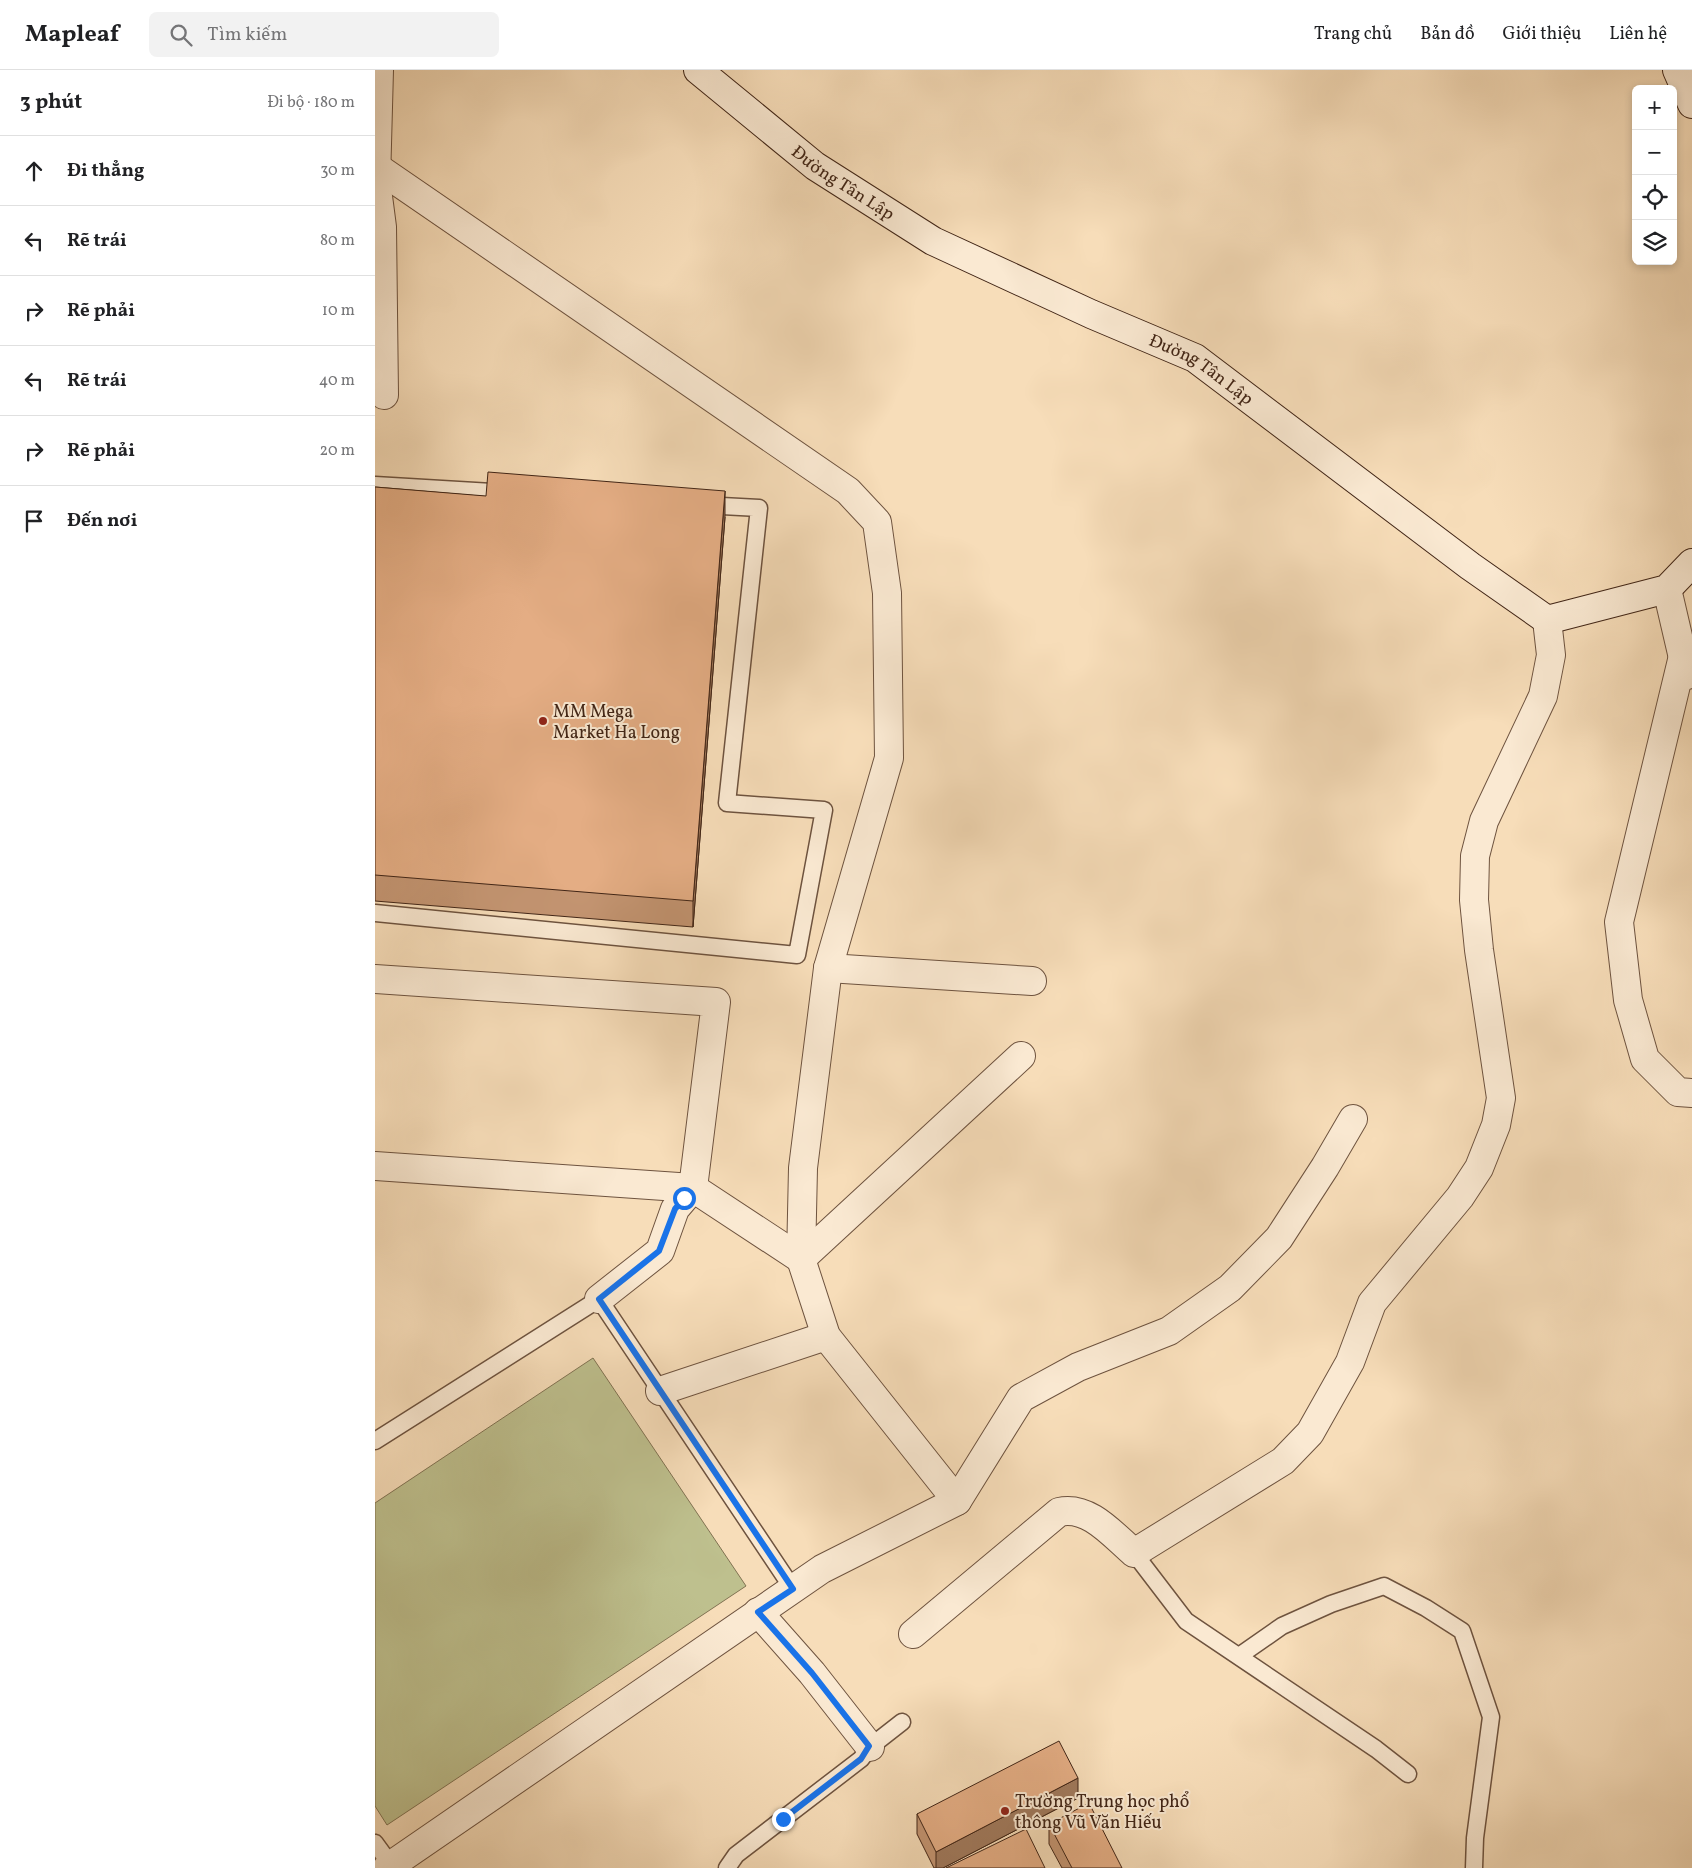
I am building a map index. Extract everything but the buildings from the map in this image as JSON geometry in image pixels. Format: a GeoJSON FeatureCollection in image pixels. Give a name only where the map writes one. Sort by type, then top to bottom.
{"type":"FeatureCollection","features":[{"type":"Feature","properties":{"kind":"street"},"geometry":{"type":"LineString","coordinates":[[379,70],[377,176],[384,395]]}},
{"type":"Feature","properties":{"kind":"street","name":"Đường Tân Lập"},"geometry":{"type":"LineString","coordinates":[[698,70],[815,166],[933,241],[1091,314],[1195,358],[1470,566],[1547,620]]}},
{"type":"Feature","properties":{"kind":"street"},"geometry":{"type":"LineString","coordinates":[[1677,70],[1692,104]]}},
{"type":"Feature","properties":{"kind":"street"},"geometry":{"type":"LineString","coordinates":[[377,176],[848,491],[877,522],[887,593],[889,758],[828,968],[803,1168],[801,1259],[826,1336],[957,1501]]}},
{"type":"Feature","properties":{"kind":"street"},"geometry":{"type":"LineString","coordinates":[[913,1634],[1059,1512],[1071,1509],[1096,1519],[1134,1553],[1283,1460],[1310,1433],[1350,1362],[1372,1303],[1460,1197],[1479,1168],[1496,1125],[1501,1098],[1479,950],[1474,900],[1475,856],[1484,821],[1543,696],[1551,655],[1547,620],[1667,589],[1692,563]]}},
{"type":"Feature","properties":{"kind":"street"},"geometry":{"type":"LineString","coordinates":[[1667,589],[1692,687]]}},
{"type":"Feature","properties":{"kind":"street"},"geometry":{"type":"LineString","coordinates":[[1683,656],[1619,922],[1628,1000],[1645,1059],[1678,1092],[1692,1093]]}},
{"type":"Feature","properties":{"kind":"street"},"geometry":{"type":"LineString","coordinates":[[828,968],[1032,981]]}},
{"type":"Feature","properties":{"kind":"street"},"geometry":{"type":"LineString","coordinates":[[375,979],[716,1002],[693,1188],[675,1209],[659,1251],[599,1299]]}},
{"type":"Feature","properties":{"kind":"street"},"geometry":{"type":"LineString","coordinates":[[801,1259],[1021,1056]]}},
{"type":"Feature","properties":{"kind":"street"},"geometry":{"type":"LineString","coordinates":[[389,1867],[822,1569],[957,1501],[1021,1398],[1078,1367],[1169,1331],[1230,1288],[1279,1238],[1325,1168],[1353,1119]]}},
{"type":"Feature","properties":{"kind":"street"},"geometry":{"type":"LineString","coordinates":[[375,1166],[693,1188],[801,1259]]}},
{"type":"Feature","properties":{"kind":"street"},"geometry":{"type":"LineString","coordinates":[[660,1391],[826,1336]]}},
{"type":"Feature","properties":{"kind":"street"},"geometry":{"type":"LineString","coordinates":[[758,1612],[812,1673],[869,1746]]}},
{"type":"Feature","properties":{"kind":"lane"},"geometry":{"type":"LineString","coordinates":[[375,485],[523,494]]}},
{"type":"Feature","properties":{"kind":"lane"},"geometry":{"type":"LineString","coordinates":[[375,913],[797,955],[824,810],[727,803],[759,508],[690,504]]}},
{"type":"Feature","properties":{"kind":"lane"},"geometry":{"type":"LineString","coordinates":[[375,1441],[599,1299],[793,1589]]}},
{"type":"Feature","properties":{"kind":"lane"},"geometry":{"type":"LineString","coordinates":[[1134,1553],[1186,1621],[1376,1749],[1408,1774]]}},
{"type":"Feature","properties":{"kind":"lane"},"geometry":{"type":"LineString","coordinates":[[1239,1656],[1283,1626],[1331,1604],[1384,1586],[1426,1608],[1462,1631],[1491,1717],[1475,1838],[1474,1868]]}},
{"type":"Feature","properties":{"kind":"lane"},"geometry":{"type":"LineString","coordinates":[[727,1868],[736,1855],[861,1759],[869,1746],[902,1722]]}},
{"type":"Feature","properties":{"kind":"lane"},"geometry":{"type":"LineString","coordinates":[[375,1843],[389,1867]]}},
{"type":"Feature","properties":{"kind":"green space"},"geometry":{"type":"Polygon","coordinates":[[[593,1358],[746,1586],[387,1825],[375,1806],[375,1503],[593,1358]]]}},
{"type":"Feature","properties":{"kind":"place","name":"MM Mega Market Ha Long"},"geometry":{"type":"Point","coordinates":[543,721]}},
{"type":"Feature","properties":{"kind":"place","name":"Trường Trung học phổ thông Vũ Văn Hiếu"},"geometry":{"type":"Point","coordinates":[1005,1811]}},
{"type":"Feature","properties":{"kind":"route"},"geometry":{"type":"LineString","coordinates":[[684,1198],[675,1209],[659,1251],[599,1299],[793,1589],[758,1612],[812,1673],[869,1746],[861,1759],[783,1819]]}}]}
